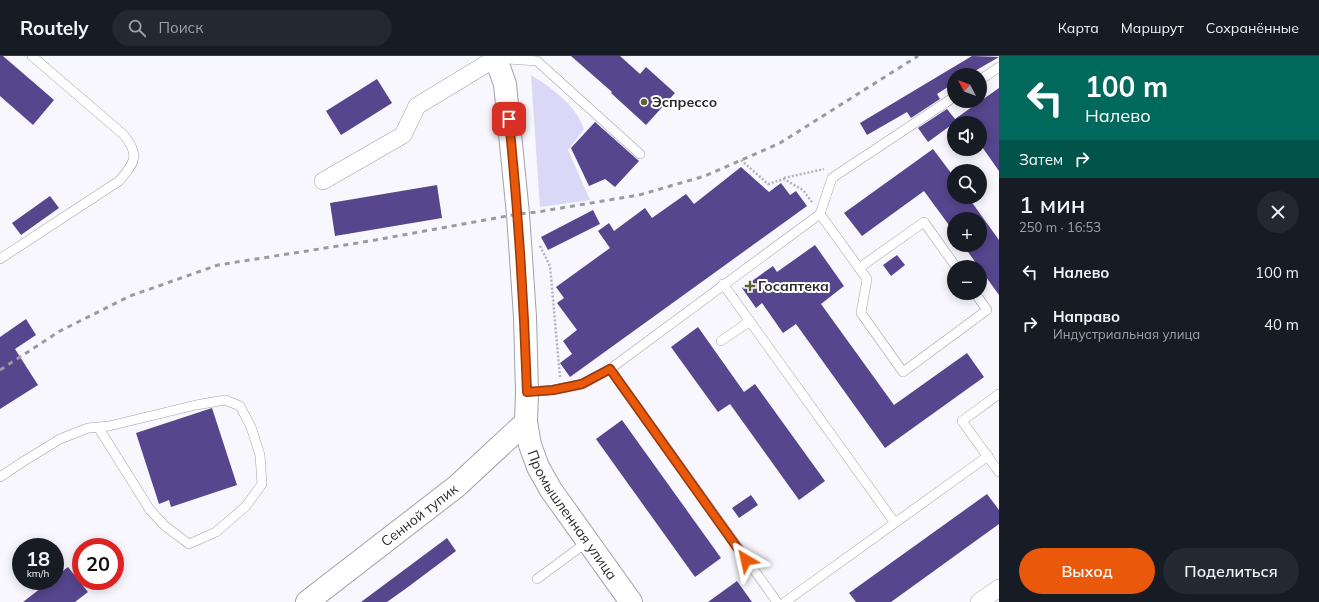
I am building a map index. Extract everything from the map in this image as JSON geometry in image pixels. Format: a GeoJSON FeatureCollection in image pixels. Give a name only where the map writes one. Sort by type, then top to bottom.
{"type":"FeatureCollection","features":[{"type":"Feature","properties":{"kind":"main road","name":"Промышленная улица"},"geometry":{"type":"LineString","coordinates":[[496,57],[504,84],[517,206],[525,317],[527,392],[526,422],[530,445],[538,467],[551,490],[631,602]]}},
{"type":"Feature","properties":{"kind":"main road","name":"Сенной тупик"},"geometry":{"type":"LineString","coordinates":[[307,602],[457,486],[526,422]]}},
{"type":"Feature","properties":{"kind":"street"},"geometry":{"type":"LineString","coordinates":[[323,181],[403,134],[417,106],[496,57]]}},
{"type":"Feature","properties":{"kind":"street"},"geometry":{"type":"LineString","coordinates":[[979,602],[999,588]]}},
{"type":"Feature","properties":{"kind":"lane"},"geometry":{"type":"LineString","coordinates":[[0,259],[119,181],[130,169],[135,155],[132,145],[124,135],[32,56]]}},
{"type":"Feature","properties":{"kind":"lane"},"geometry":{"type":"LineString","coordinates":[[496,57],[537,61],[640,154]]}},
{"type":"Feature","properties":{"kind":"lane"},"geometry":{"type":"LineString","coordinates":[[987,75],[999,67]]}},
{"type":"Feature","properties":{"kind":"lane"},"geometry":{"type":"LineString","coordinates":[[527,392],[582,384],[610,369],[723,284],[820,214],[832,178],[947,102]]}},
{"type":"Feature","properties":{"kind":"lane"},"geometry":{"type":"LineString","coordinates":[[820,214],[867,279],[861,313],[903,372],[987,310],[980,300]]}},
{"type":"Feature","properties":{"kind":"lane"},"geometry":{"type":"LineString","coordinates":[[859,268],[924,222],[951,260]]}},
{"type":"Feature","properties":{"kind":"lane"},"geometry":{"type":"LineString","coordinates":[[723,284],[895,523]]}},
{"type":"Feature","properties":{"kind":"lane"},"geometry":{"type":"LineString","coordinates":[[721,342],[750,321]]}},
{"type":"Feature","properties":{"kind":"lane"},"geometry":{"type":"LineString","coordinates":[[610,369],[777,602]]}},
{"type":"Feature","properties":{"kind":"lane"},"geometry":{"type":"LineString","coordinates":[[999,394],[962,421],[999,472]]}},
{"type":"Feature","properties":{"kind":"lane"},"geometry":{"type":"LineString","coordinates":[[0,477],[60,439],[88,428],[98,427],[109,426],[196,405],[225,400],[240,406],[251,426],[260,455],[262,484],[246,506],[216,532],[189,544],[165,526],[150,510],[98,427]]}},
{"type":"Feature","properties":{"kind":"lane"},"geometry":{"type":"LineString","coordinates":[[785,602],[988,456]]}},
{"type":"Feature","properties":{"kind":"lane"},"geometry":{"type":"LineString","coordinates":[[537,579],[587,542]]}},
{"type":"Feature","properties":{"kind":"path"},"geometry":{"type":"LineString","coordinates":[[741,160],[768,184],[784,178],[803,190],[820,214]]}},
{"type":"Feature","properties":{"kind":"path"},"geometry":{"type":"LineString","coordinates":[[540,240],[541,247],[550,266],[562,388]]}},
{"type":"Feature","properties":{"kind":"shaded area"},"geometry":{"type":"Polygon","coordinates":[[[531,75],[562,98],[580,120],[584,129],[568,150],[590,200],[540,207],[531,75]]]}},
{"type":"Feature","properties":{"kind":"building"},"geometry":{"type":"Polygon","coordinates":[[[0,56],[3,56],[54,100],[33,125],[0,96],[0,56]]]}},
{"type":"Feature","properties":{"kind":"building"},"geometry":{"type":"Polygon","coordinates":[[[571,56],[620,56],[640,74],[646,67],[675,93],[646,125],[611,93],[612,92],[571,56]]]}},
{"type":"Feature","properties":{"kind":"building"},"geometry":{"type":"Polygon","coordinates":[[[972,56],[999,57],[980,68],[952,68],[972,56]]]}},
{"type":"Feature","properties":{"kind":"building"},"geometry":{"type":"Polygon","coordinates":[[[947,71],[947,88],[937,94],[940,99],[911,118],[907,112],[867,135],[860,123],[947,71]]]}},
{"type":"Feature","properties":{"kind":"building"},"geometry":{"type":"Polygon","coordinates":[[[377,79],[392,103],[341,135],[326,111],[377,79]]]}},
{"type":"Feature","properties":{"kind":"building"},"geometry":{"type":"Polygon","coordinates":[[[999,88],[999,171],[987,154],[987,116],[959,116],[971,108],[987,108],[987,96],[999,88]]]}},
{"type":"Feature","properties":{"kind":"building"},"geometry":{"type":"Polygon","coordinates":[[[947,109],[953,116],[947,116],[947,128],[928,142],[918,128],[947,109]]]}},
{"type":"Feature","properties":{"kind":"building"},"geometry":{"type":"Polygon","coordinates":[[[595,122],[639,161],[615,187],[605,179],[589,186],[571,148],[595,122]]]}},
{"type":"Feature","properties":{"kind":"building"},"geometry":{"type":"Polygon","coordinates":[[[933,149],[947,168],[947,204],[973,204],[979,212],[947,212],[947,222],[924,191],[862,236],[844,213],[933,149]]]}},
{"type":"Feature","properties":{"kind":"building"},"geometry":{"type":"Polygon","coordinates":[[[741,167],[769,192],[781,183],[790,195],[796,191],[807,206],[570,377],[560,363],[572,354],[563,341],[577,330],[557,303],[564,298],[556,287],[610,248],[598,231],[609,223],[614,231],[645,208],[652,218],[686,194],[694,204],[741,167]]]}},
{"type":"Feature","properties":{"kind":"building"},"geometry":{"type":"Polygon","coordinates":[[[437,185],[442,218],[335,236],[330,203],[437,185]]]}},
{"type":"Feature","properties":{"kind":"building"},"geometry":{"type":"Polygon","coordinates":[[[50,196],[59,208],[21,235],[12,223],[50,196]]]}},
{"type":"Feature","properties":{"kind":"building"},"geometry":{"type":"Polygon","coordinates":[[[593,210],[600,224],[548,250],[541,237],[593,210]]]}},
{"type":"Feature","properties":{"kind":"building"},"geometry":{"type":"Polygon","coordinates":[[[987,223],[999,240],[999,295],[987,278],[987,260],[974,260],[968,252],[987,252],[987,223]]]}},
{"type":"Feature","properties":{"kind":"building"},"geometry":{"type":"Polygon","coordinates":[[[815,245],[844,286],[821,304],[894,405],[967,353],[984,377],[885,448],[796,324],[783,333],[762,303],[756,308],[742,288],[773,266],[777,272],[815,245]]]}},
{"type":"Feature","properties":{"kind":"building"},"geometry":{"type":"Polygon","coordinates":[[[897,255],[905,265],[891,276],[883,265],[897,255]]]}},
{"type":"Feature","properties":{"kind":"building"},"geometry":{"type":"Polygon","coordinates":[[[26,319],[36,335],[15,349],[38,385],[0,409],[0,337],[26,319]]]}},
{"type":"Feature","properties":{"kind":"building"},"geometry":{"type":"Polygon","coordinates":[[[698,327],[744,392],[755,384],[825,481],[799,500],[730,404],[718,412],[671,347],[698,327]]]}},
{"type":"Feature","properties":{"kind":"building"},"geometry":{"type":"Polygon","coordinates":[[[212,408],[237,485],[171,507],[169,500],[159,504],[136,433],[212,408]]]}},
{"type":"Feature","properties":{"kind":"building"},"geometry":{"type":"Polygon","coordinates":[[[622,420],[721,558],[695,577],[596,439],[622,420]]]}},
{"type":"Feature","properties":{"kind":"building"},"geometry":{"type":"Polygon","coordinates":[[[987,494],[999,510],[999,524],[891,602],[856,602],[849,593],[987,494]]]}},
{"type":"Feature","properties":{"kind":"building"},"geometry":{"type":"Polygon","coordinates":[[[751,495],[758,505],[739,518],[732,508],[751,495]]]}},
{"type":"Feature","properties":{"kind":"building"},"geometry":{"type":"Polygon","coordinates":[[[447,538],[456,551],[408,587],[387,602],[361,602],[447,538]]]}},
{"type":"Feature","properties":{"kind":"building"},"geometry":{"type":"Polygon","coordinates":[[[68,567],[72,572],[72,590],[86,590],[88,592],[75,602],[23,602],[38,590],[64,590],[64,570],[68,567]]]}},
{"type":"Feature","properties":{"kind":"building"},"geometry":{"type":"Polygon","coordinates":[[[737,581],[752,602],[708,602],[737,581]]]}},
{"type":"Feature","properties":{"kind":"railway"},"geometry":{"type":"LineString","coordinates":[[0,370],[60,331],[130,296],[218,265],[370,241],[518,214],[639,195],[705,176],[780,143],[918,56]]}},
{"type":"Feature","properties":{"kind":"place","name":"Эспрессо"},"geometry":{"type":"Point","coordinates":[644,102]}},
{"type":"Feature","properties":{"kind":"place","name":"Госаптека"},"geometry":{"type":"Point","coordinates":[750,286]}},
{"type":"Feature","properties":{"kind":"route"},"geometry":{"type":"LineString","coordinates":[[509,119],[518,214],[525,317],[527,392],[553,390],[582,384],[610,369],[746,560]]}}]}
